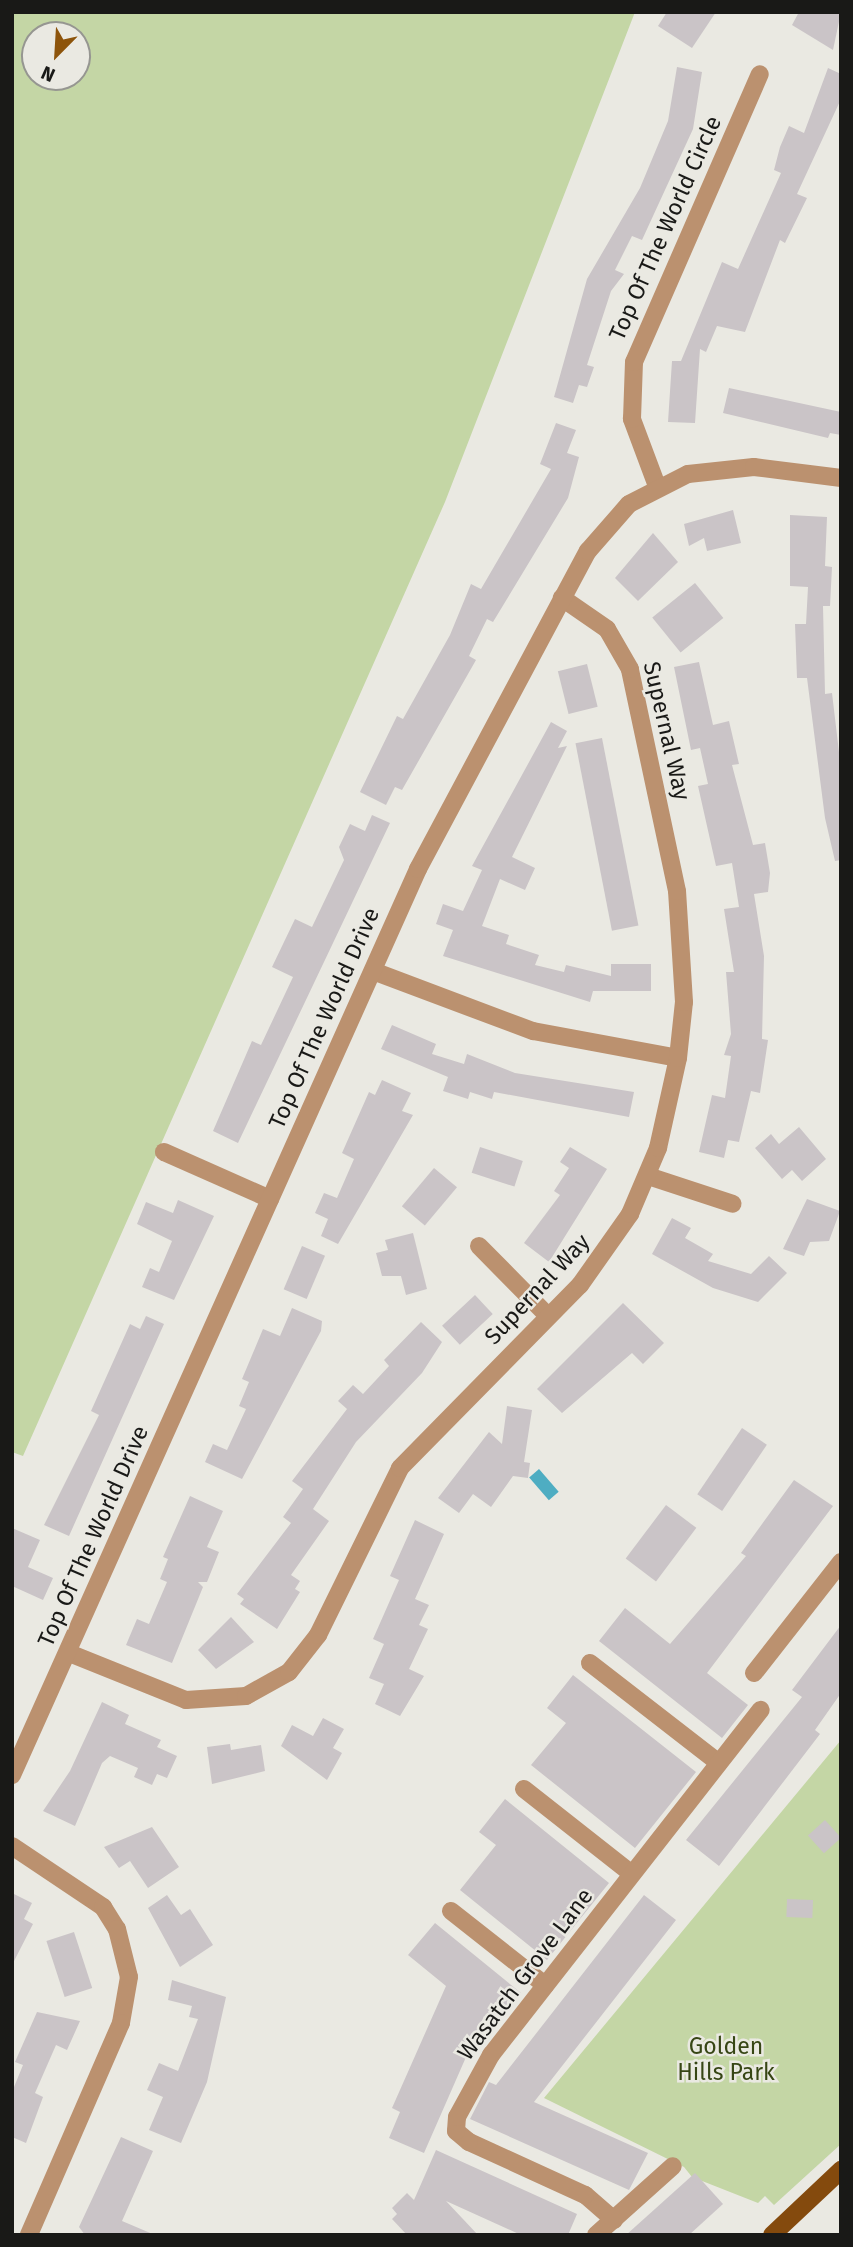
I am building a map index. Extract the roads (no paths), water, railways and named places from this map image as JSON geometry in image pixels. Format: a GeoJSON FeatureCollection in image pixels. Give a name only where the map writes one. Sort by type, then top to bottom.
{"type":"FeatureCollection","features":[{"type":"Feature","properties":{"kind":"main road"},"geometry":{"type":"LineString","coordinates":[[772,2235],[841,2170]]}},
{"type":"Feature","properties":{"kind":"street","name":"Top Of The World Circle"},"geometry":{"type":"LineString","coordinates":[[657,486],[632,419],[634,362],[760,74]]}},
{"type":"Feature","properties":{"kind":"street","name":"Top Of The World Drive"},"geometry":{"type":"LineString","coordinates":[[12,1775],[69,1653],[418,869],[562,598],[607,526],[657,486],[721,467],[841,478]]}},
{"type":"Feature","properties":{"kind":"street","name":"Supernal Way"},"geometry":{"type":"LineString","coordinates":[[69,1653],[186,1700],[246,1696],[289,1672],[318,1635],[400,1468],[608,1251],[648,1176],[678,1058],[684,1002],[677,891],[630,669],[607,628],[562,598]]}},
{"type":"Feature","properties":{"kind":"street"},"geometry":{"type":"LineString","coordinates":[[373,971],[533,1031],[678,1058]]}},
{"type":"Feature","properties":{"kind":"street"},"geometry":{"type":"LineString","coordinates":[[163,1152],[270,1199]]}},
{"type":"Feature","properties":{"kind":"street"},"geometry":{"type":"LineString","coordinates":[[648,1176],[733,1204]]}},
{"type":"Feature","properties":{"kind":"street"},"geometry":{"type":"LineString","coordinates":[[479,1246],[548,1316]]}},
{"type":"Feature","properties":{"kind":"street"},"geometry":{"type":"LineString","coordinates":[[754,1673],[841,1562]]}},
{"type":"Feature","properties":{"kind":"street"},"geometry":{"type":"LineString","coordinates":[[590,1663],[719,1763]]}},
{"type":"Feature","properties":{"kind":"street","name":"Wasatch Grove Lane"},"geometry":{"type":"LineString","coordinates":[[614,2220],[585,2195],[456,2131],[481,2068],[761,1710]]}},
{"type":"Feature","properties":{"kind":"street"},"geometry":{"type":"LineString","coordinates":[[524,1789],[632,1874]]}},
{"type":"Feature","properties":{"kind":"street"},"geometry":{"type":"LineString","coordinates":[[12,1846],[103,1907],[117,1929],[129,1977],[121,2024],[29,2235]]}},
{"type":"Feature","properties":{"kind":"street"},"geometry":{"type":"LineString","coordinates":[[452,1911],[545,1985]]}},
{"type":"Feature","properties":{"kind":"street"},"geometry":{"type":"LineString","coordinates":[[596,2235],[673,2166]]}},
{"type":"Feature","properties":{"kind":"water"},"geometry":{"type":"Polygon","coordinates":[[[539,1469],[559,1492],[549,1500],[529,1478],[539,1469]]]}},
{"type":"Feature","properties":{"kind":"park label","name":"Golden Hills Park"},"geometry":{"type":"Point","coordinates":[726,2059]}}]}
